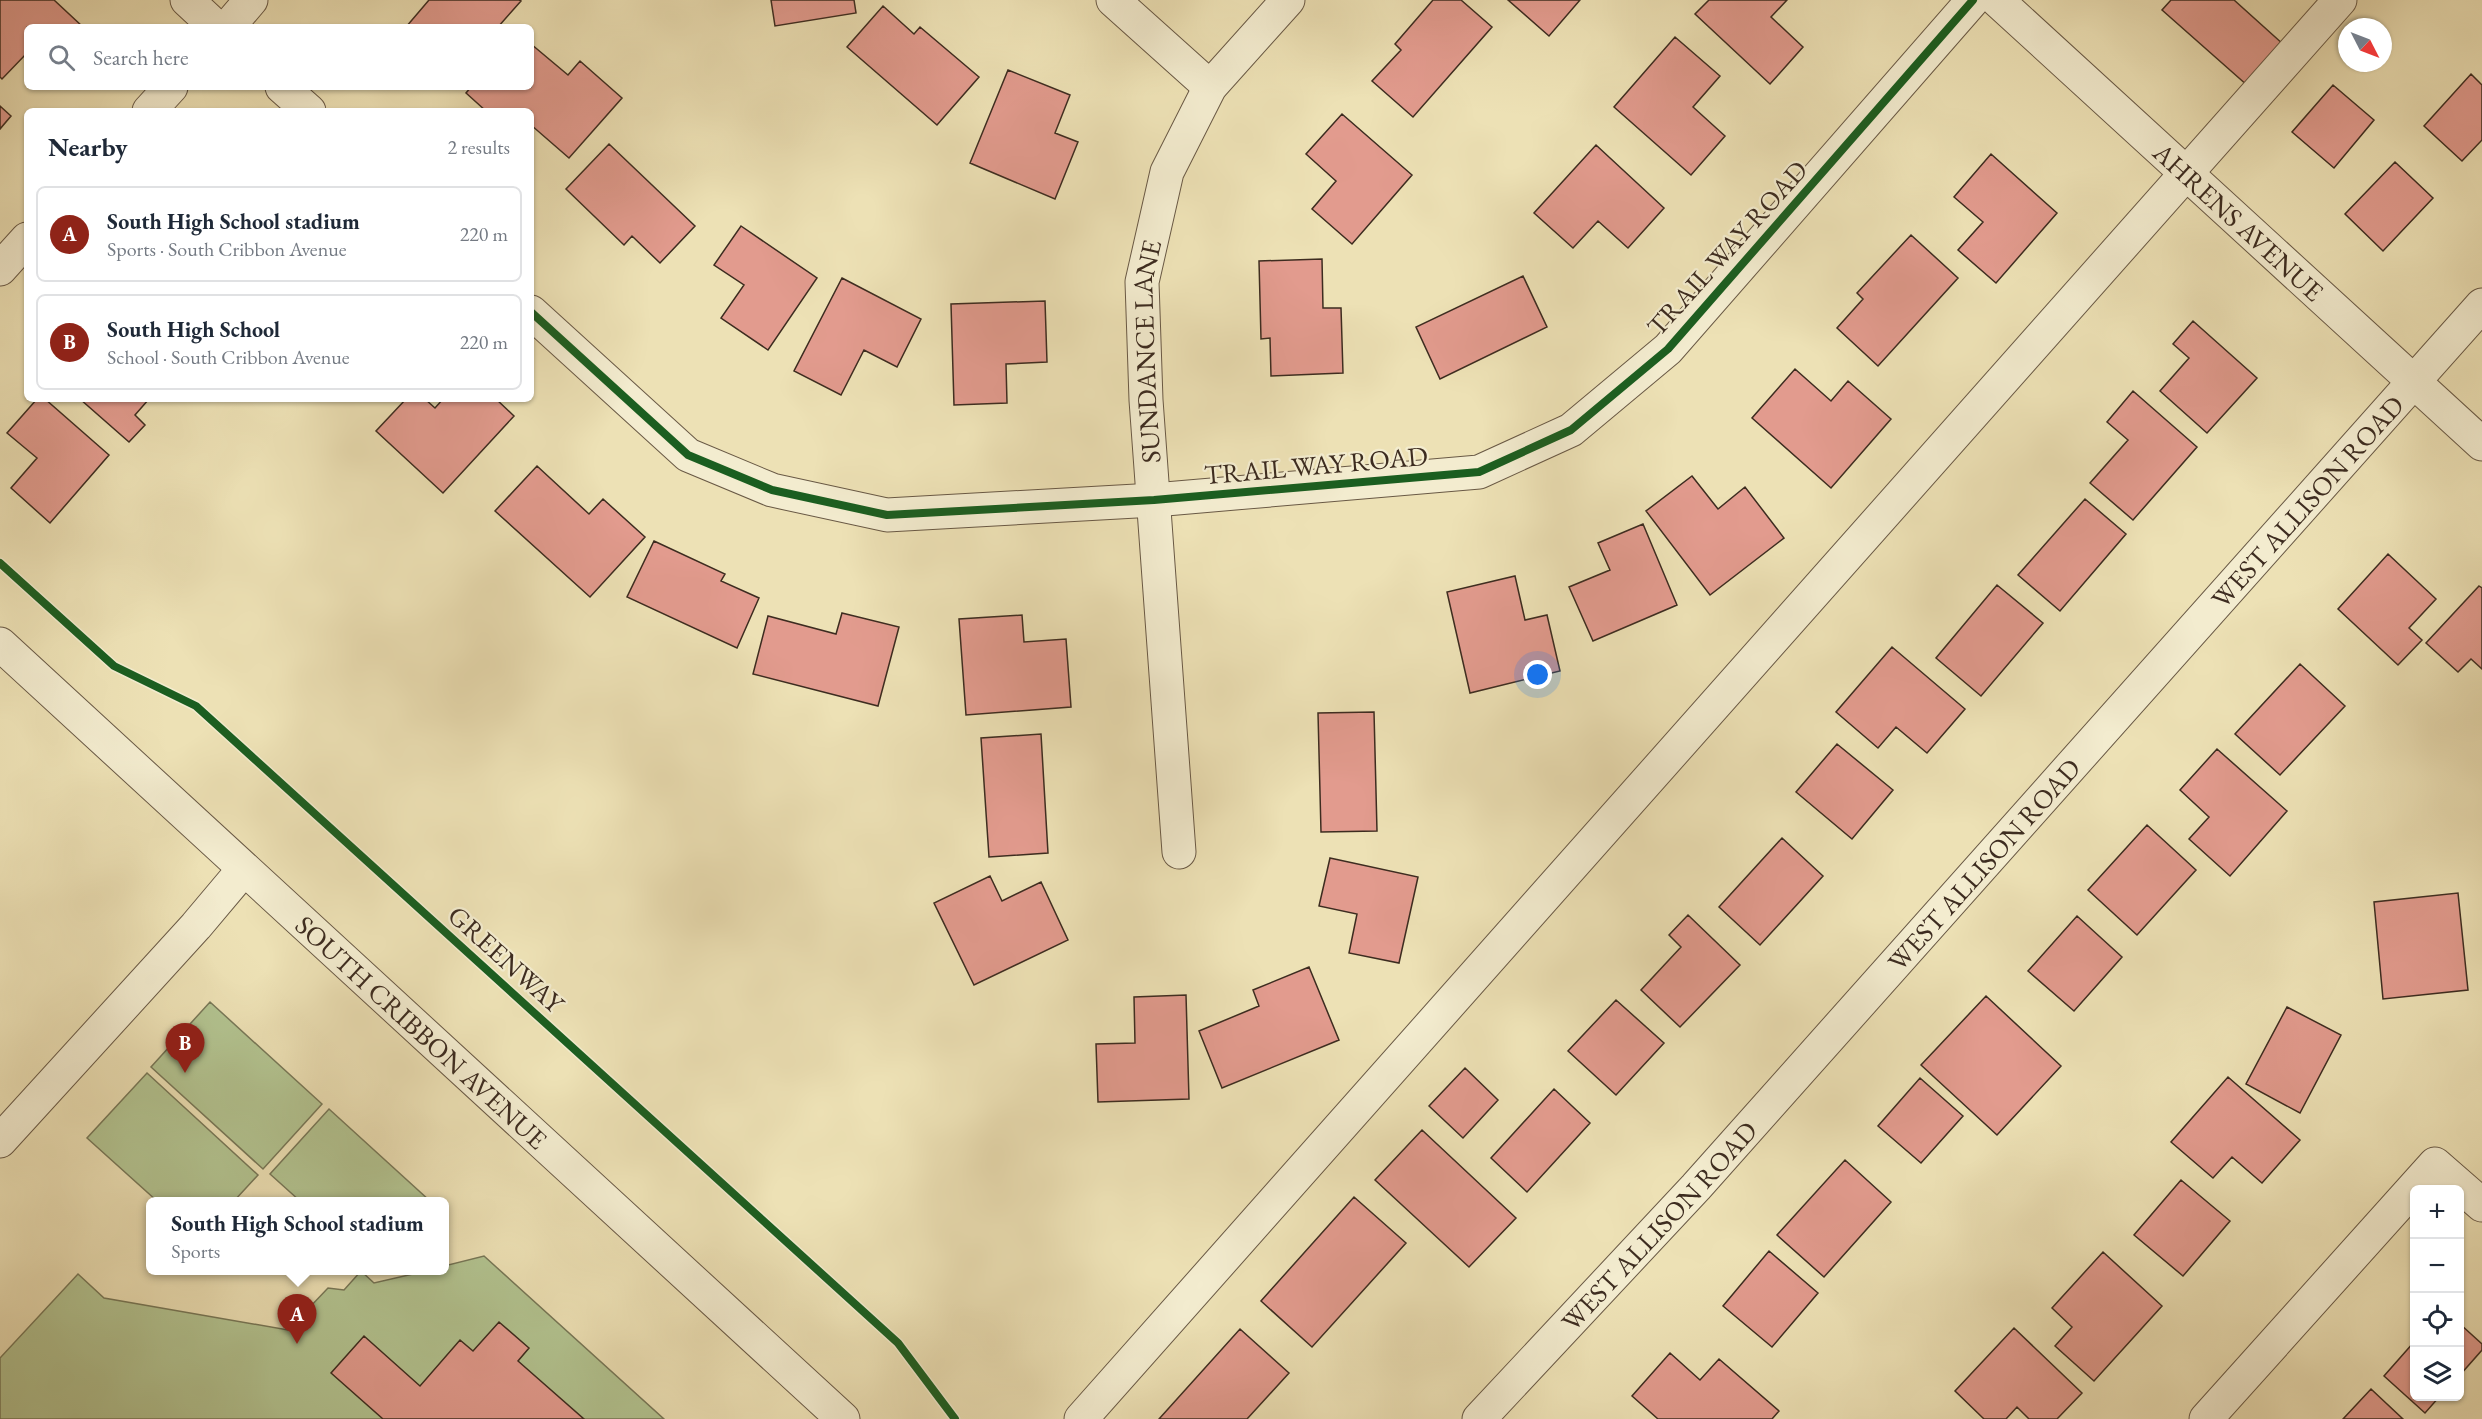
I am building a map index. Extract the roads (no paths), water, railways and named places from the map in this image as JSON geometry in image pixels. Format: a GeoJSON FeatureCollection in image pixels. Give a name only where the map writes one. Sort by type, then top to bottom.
{"type":"FeatureCollection","features":[{"type":"Feature","properties":{"kind":"street"},"geometry":{"type":"LineString","coordinates":[[187,0],[213,24]]}},
{"type":"Feature","properties":{"kind":"street"},"geometry":{"type":"LineString","coordinates":[[231,24],[251,0]]}},
{"type":"Feature","properties":{"kind":"street"},"geometry":{"type":"LineString","coordinates":[[1113,0],[1210,87]]}},
{"type":"Feature","properties":{"kind":"street","name":"SUNDANCE LANE"},"geometry":{"type":"LineString","coordinates":[[1179,852],[1146,400],[1142,282],[1167,172],[1210,87],[1288,0]]}},
{"type":"Feature","properties":{"kind":"street","name":"TRAIL WAY ROAD"},"geometry":{"type":"LineString","coordinates":[[534,315],[688,455],[772,490],[887,515],[1154,500],[1479,472],[1571,430],[1668,349],[1973,0]]}},
{"type":"Feature","properties":{"kind":"street","name":"AHRENS AVENUE"},"geometry":{"type":"LineString","coordinates":[[1997,0],[2482,444]]}},
{"type":"Feature","properties":{"kind":"street"},"geometry":{"type":"LineString","coordinates":[[1081,1419],[2340,0]]}},
{"type":"Feature","properties":{"kind":"street"},"geometry":{"type":"LineString","coordinates":[[151,108],[168,90]]}},
{"type":"Feature","properties":{"kind":"street"},"geometry":{"type":"LineString","coordinates":[[285,90],[306,108]]}},
{"type":"Feature","properties":{"kind":"street"},"geometry":{"type":"LineString","coordinates":[[0,269],[24,242]]}},
{"type":"Feature","properties":{"kind":"street","name":"WEST ALLISON ROAD"},"geometry":{"type":"LineString","coordinates":[[1479,1419],[1696,1187],[2482,305]]}},
{"type":"Feature","properties":{"kind":"street","name":"SOUTH CRIBBON AVENUE"},"geometry":{"type":"LineString","coordinates":[[0,644],[843,1419]]}},
{"type":"Feature","properties":{"kind":"street"},"geometry":{"type":"LineString","coordinates":[[0,1142],[244,869]]}},
{"type":"Feature","properties":{"kind":"street"},"geometry":{"type":"LineString","coordinates":[[2206,1419],[2435,1164],[2482,1205]]}},
{"type":"Feature","properties":{"kind":"place","name":"South High School"},"geometry":{"type":"Point","coordinates":[185,1073]}},
{"type":"Feature","properties":{"kind":"place","name":"South High School stadium"},"geometry":{"type":"Point","coordinates":[297,1344]}}]}
